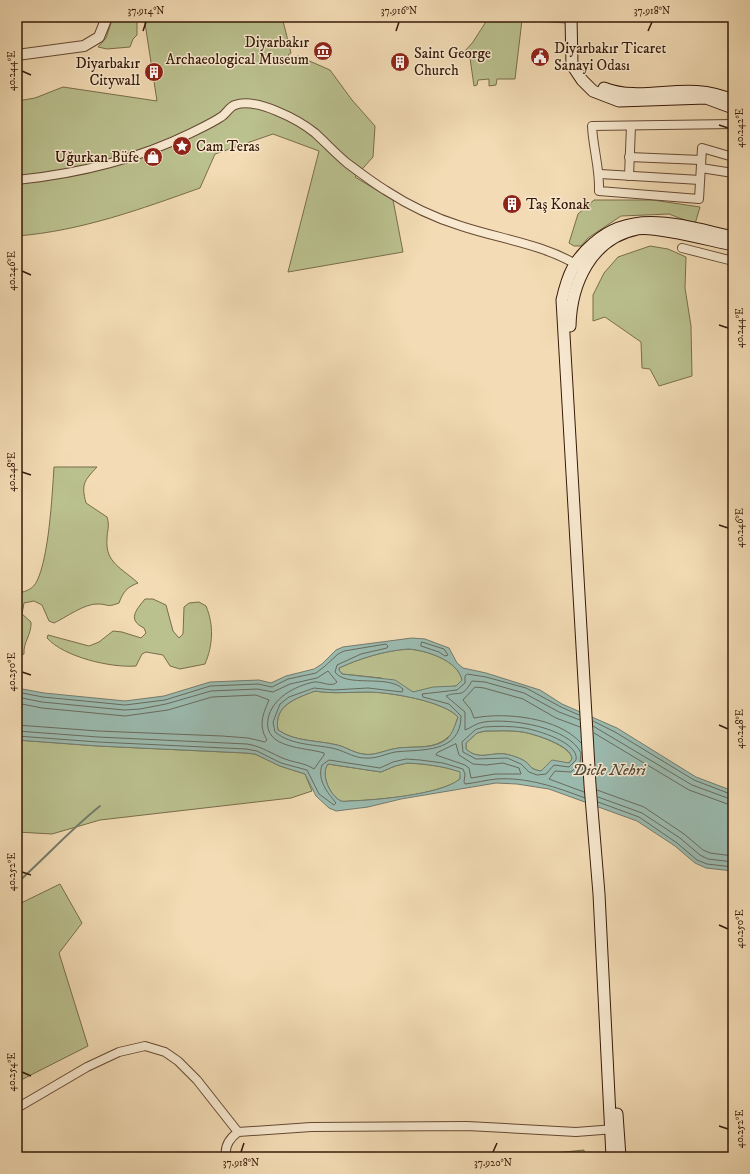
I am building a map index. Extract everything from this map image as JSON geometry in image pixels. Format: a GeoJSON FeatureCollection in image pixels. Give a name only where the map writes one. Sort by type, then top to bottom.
{"type":"FeatureCollection","features":[{"type":"Feature","properties":{"kind":"main road"},"geometry":{"type":"LineString","coordinates":[[571,17],[572,65],[582,80],[593,91],[619,101],[706,98],[733,108]]}},
{"type":"Feature","properties":{"kind":"main road"},"geometry":{"type":"LineString","coordinates":[[578,17],[577,51],[581,64],[588,76],[600,86],[613,92],[633,93],[700,90],[730,97]]}},
{"type":"Feature","properties":{"kind":"main road"},"geometry":{"type":"LineString","coordinates":[[612,1157],[614,1129],[602,894],[572,412],[562,300],[566,283],[574,263],[603,234],[622,225],[640,222],[656,222],[733,237]]}},
{"type":"Feature","properties":{"kind":"main road"},"geometry":{"type":"LineString","coordinates":[[572,412],[570,325],[571,301],[577,282],[589,259],[606,243],[623,233],[638,229],[658,230],[733,245]]}},
{"type":"Feature","properties":{"kind":"main road"},"geometry":{"type":"LineString","coordinates":[[614,1129],[620,1157]]}},
{"type":"Feature","properties":{"kind":"street"},"geometry":{"type":"LineString","coordinates":[[17,54],[84,46],[100,37],[107,17]]}},
{"type":"Feature","properties":{"kind":"street"},"geometry":{"type":"LineString","coordinates":[[17,180],[46,177],[166,145],[222,117],[235,104],[255,103],[286,115],[309,129],[346,162],[386,191],[422,210],[460,226],[521,242],[574,263],[584,269]]}},
{"type":"Feature","properties":{"kind":"street"},"geometry":{"type":"LineString","coordinates":[[733,124],[592,126],[593,149],[600,174],[599,191],[699,199],[702,148],[733,157]]}},
{"type":"Feature","properties":{"kind":"street"},"geometry":{"type":"LineString","coordinates":[[629,176],[631,126]]}},
{"type":"Feature","properties":{"kind":"street"},"geometry":{"type":"LineString","coordinates":[[629,157],[701,164],[733,173]]}},
{"type":"Feature","properties":{"kind":"street"},"geometry":{"type":"LineString","coordinates":[[600,174],[700,180]]}},
{"type":"Feature","properties":{"kind":"street"},"geometry":{"type":"LineString","coordinates":[[682,248],[733,261]]}},
{"type":"Feature","properties":{"kind":"street"},"geometry":{"type":"LineString","coordinates":[[17,1108],[87,1067],[119,1052],[145,1046],[165,1052],[178,1061],[197,1080],[238,1132]]}},
{"type":"Feature","properties":{"kind":"street"},"geometry":{"type":"LineString","coordinates":[[226,1157],[225,1150],[232,1137],[238,1132],[319,1127],[467,1126],[576,1132],[614,1129]]}},
{"type":"Feature","properties":{"kind":"green space"},"geometry":{"type":"Polygon","coordinates":[[[113,17],[137,17],[137,35],[133,39],[130,47],[107,49],[98,47],[106,38],[113,17]]]}},
{"type":"Feature","properties":{"kind":"green space"},"geometry":{"type":"Polygon","coordinates":[[[144,17],[282,17],[291,53],[288,55],[290,60],[298,56],[330,70],[352,100],[375,126],[373,157],[355,177],[393,200],[403,252],[288,272],[319,151],[273,134],[215,154],[200,188],[110,218],[64,229],[17,236],[17,101],[35,98],[63,87],[157,101],[144,17]]]}},
{"type":"Feature","properties":{"kind":"green space"},"geometry":{"type":"Polygon","coordinates":[[[502,17],[566,17],[566,23],[522,20],[515,79],[497,79],[496,85],[489,86],[489,79],[478,80],[477,85],[474,86],[470,58],[465,51],[473,42],[487,20],[497,22],[502,17]]]}},
{"type":"Feature","properties":{"kind":"green space"},"geometry":{"type":"Polygon","coordinates":[[[594,200],[653,200],[700,207],[695,224],[669,214],[621,216],[588,238],[581,246],[574,246],[569,243],[578,214],[594,200]]]}},
{"type":"Feature","properties":{"kind":"green space"},"geometry":{"type":"Polygon","coordinates":[[[650,246],[668,249],[686,257],[685,288],[691,326],[692,376],[659,386],[650,369],[642,368],[641,342],[605,317],[593,321],[593,295],[604,273],[618,257],[650,246]]]}},
{"type":"Feature","properties":{"kind":"green space"},"geometry":{"type":"Polygon","coordinates":[[[54,467],[97,467],[85,483],[84,491],[86,503],[107,517],[107,547],[109,554],[116,564],[138,583],[126,590],[119,603],[110,606],[93,604],[75,611],[54,623],[49,621],[42,605],[34,601],[24,603],[22,614],[31,622],[31,626],[24,654],[17,657],[17,599],[19,593],[34,586],[41,570],[47,542],[54,467]]]}},
{"type":"Feature","properties":{"kind":"green space"},"geometry":{"type":"Polygon","coordinates":[[[145,599],[153,599],[166,605],[173,631],[179,638],[183,634],[184,607],[189,603],[199,602],[206,606],[209,613],[212,635],[210,650],[205,664],[180,669],[170,666],[163,655],[146,652],[142,654],[136,666],[101,663],[76,656],[65,651],[47,638],[48,635],[89,646],[99,642],[113,631],[122,632],[141,638],[146,633],[144,628],[136,622],[134,618],[136,611],[145,599]]]}},
{"type":"Feature","properties":{"kind":"green space"},"geometry":{"type":"Polygon","coordinates":[[[408,649],[423,651],[440,657],[454,667],[462,680],[456,686],[413,692],[381,678],[342,674],[339,670],[339,668],[347,664],[364,658],[390,651],[408,649]]]}},
{"type":"Feature","properties":{"kind":"green space"},"geometry":{"type":"Polygon","coordinates":[[[315,691],[335,693],[377,692],[416,698],[441,706],[451,711],[458,717],[451,734],[435,745],[400,748],[371,754],[360,753],[329,743],[299,739],[278,730],[277,721],[279,714],[283,709],[294,700],[315,691]]]}},
{"type":"Feature","properties":{"kind":"green space"},"geometry":{"type":"Polygon","coordinates":[[[485,731],[518,731],[535,735],[559,745],[570,754],[572,759],[569,763],[551,761],[541,771],[532,768],[517,757],[505,754],[476,755],[466,749],[466,743],[477,733],[485,731]]]}},
{"type":"Feature","properties":{"kind":"green space"},"geometry":{"type":"Polygon","coordinates":[[[17,740],[98,746],[255,754],[280,766],[305,774],[312,791],[291,798],[100,820],[52,834],[17,832],[17,740]]]}},
{"type":"Feature","properties":{"kind":"green space"},"geometry":{"type":"Polygon","coordinates":[[[407,763],[434,766],[461,772],[460,779],[451,784],[424,793],[391,798],[344,801],[341,801],[333,795],[327,784],[325,773],[328,764],[381,772],[407,763]]]}},
{"type":"Feature","properties":{"kind":"green space"},"geometry":{"type":"Polygon","coordinates":[[[60,884],[82,923],[59,953],[88,1046],[17,1082],[17,905],[60,884]]]}},
{"type":"Feature","properties":{"kind":"green space"},"geometry":{"type":"Polygon","coordinates":[[[584,1150],[585,1157],[516,1157],[584,1150]]]}},
{"type":"Feature","properties":{"kind":"water","name":"Dicle Nehri"},"geometry":{"type":"Polygon","coordinates":[[[412,638],[425,639],[449,648],[457,663],[463,668],[486,673],[540,690],[562,704],[617,728],[696,777],[733,791],[733,871],[706,868],[695,863],[675,846],[637,821],[549,789],[517,784],[496,783],[401,799],[368,807],[336,811],[329,808],[316,796],[305,774],[280,766],[255,754],[98,746],[17,740],[17,688],[44,693],[125,701],[164,696],[210,682],[259,680],[271,683],[286,676],[314,669],[322,664],[336,650],[343,647],[412,638]],[[408,649],[364,658],[339,668],[339,670],[342,674],[395,680],[413,692],[433,687],[456,686],[462,680],[454,667],[440,657],[423,651],[408,649]],[[315,691],[294,700],[279,714],[277,721],[278,730],[299,739],[329,743],[363,754],[375,754],[400,748],[428,746],[441,743],[451,734],[458,717],[451,711],[429,702],[416,698],[377,692],[342,693],[315,691]],[[485,731],[477,733],[466,743],[466,749],[476,755],[510,755],[523,760],[532,768],[541,771],[552,760],[569,763],[572,759],[566,749],[552,741],[528,733],[518,731],[485,731]],[[407,763],[381,772],[328,764],[325,773],[330,790],[333,795],[341,801],[407,796],[438,789],[460,779],[460,772],[441,767],[407,763]]]}},
{"type":"Feature","properties":{"kind":"waterway"},"geometry":{"type":"LineString","coordinates":[[17,883],[100,806]]}},
{"type":"Feature","properties":{"kind":"place","name":"Diyarbakır Archaeological Museum"},"geometry":{"type":"Point","coordinates":[323,51]}},
{"type":"Feature","properties":{"kind":"place","name":"Diyarbakır Ticaret Sanayi Odası"},"geometry":{"type":"Point","coordinates":[540,57]}},
{"type":"Feature","properties":{"kind":"place","name":"Saint George Church"},"geometry":{"type":"Point","coordinates":[400,62]}},
{"type":"Feature","properties":{"kind":"place","name":"Diyarbakır Citywall"},"geometry":{"type":"Point","coordinates":[154,72]}},
{"type":"Feature","properties":{"kind":"place","name":"Cam Teras"},"geometry":{"type":"Point","coordinates":[182,146]}},
{"type":"Feature","properties":{"kind":"place","name":"Uğurkan Büfe"},"geometry":{"type":"Point","coordinates":[153,157]}},
{"type":"Feature","properties":{"kind":"place","name":"Taş Konak"},"geometry":{"type":"Point","coordinates":[512,204]}}]}
